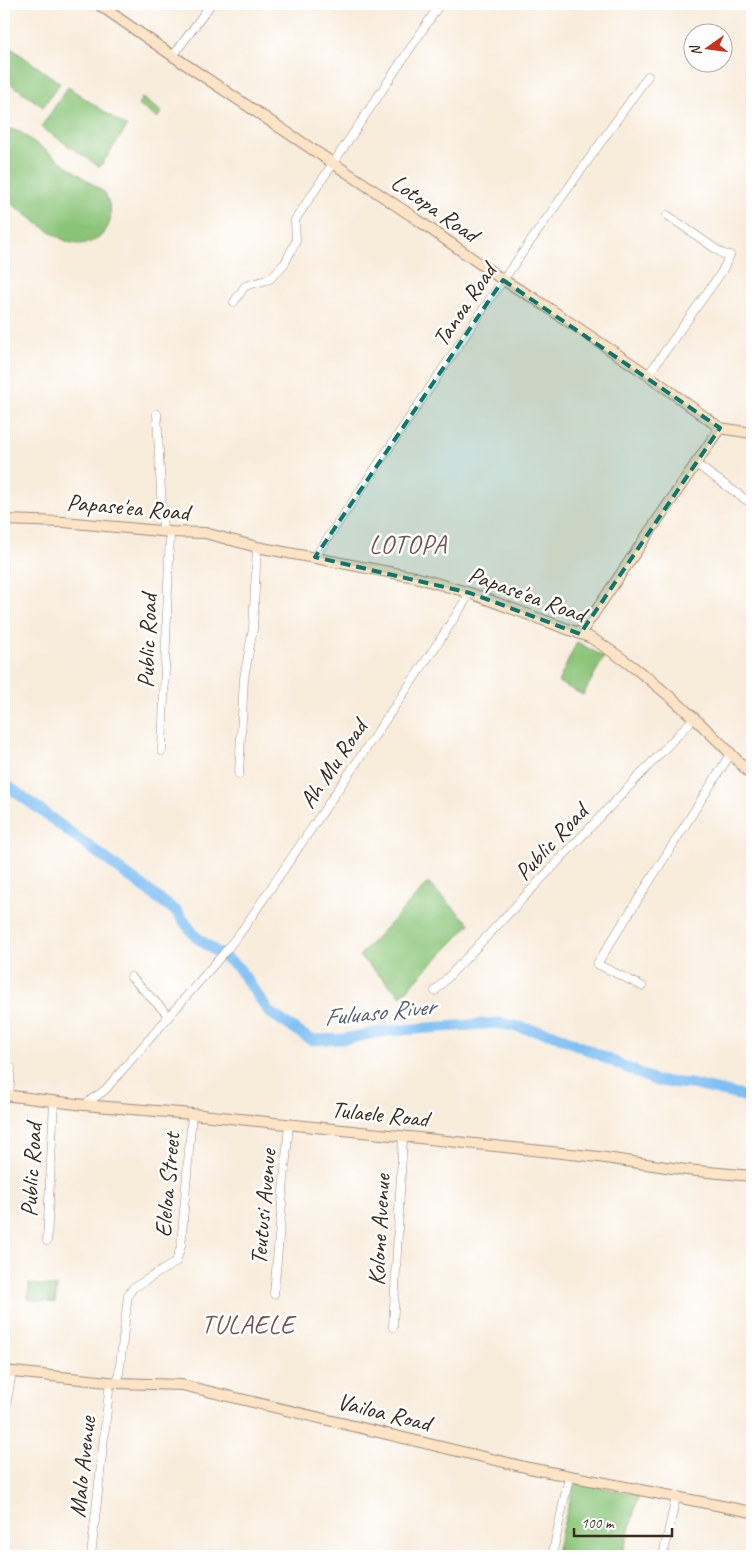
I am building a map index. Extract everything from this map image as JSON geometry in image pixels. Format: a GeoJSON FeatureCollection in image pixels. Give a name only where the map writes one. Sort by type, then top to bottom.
{"type":"FeatureCollection","features":[{"type":"Feature","properties":{"kind":"street","name":"Lotopa Road"},"geometry":{"type":"LineString","coordinates":[[98,4],[111,8],[173,56],[412,216],[503,280],[535,299],[648,375],[720,428],[752,433]]}},
{"type":"Feature","properties":{"kind":"street"},"geometry":{"type":"LineString","coordinates":[[173,56],[211,4]]}},
{"type":"Feature","properties":{"kind":"street"},"geometry":{"type":"LineString","coordinates":[[234,302],[245,286],[270,278],[285,263],[296,241],[295,220],[332,162],[440,4]]}},
{"type":"Feature","properties":{"kind":"street","name":"Tanoa Road"},"geometry":{"type":"LineString","coordinates":[[314,557],[503,280],[648,76]]}},
{"type":"Feature","properties":{"kind":"street"},"geometry":{"type":"LineString","coordinates":[[648,375],[721,273],[730,255],[723,254],[667,215]]}},
{"type":"Feature","properties":{"kind":"street","name":"Public Road"},"geometry":{"type":"LineString","coordinates":[[157,414],[166,531],[162,751]]}},
{"type":"Feature","properties":{"kind":"street"},"geometry":{"type":"LineString","coordinates":[[580,634],[720,428]]}},
{"type":"Feature","properties":{"kind":"street"},"geometry":{"type":"LineString","coordinates":[[696,464],[752,504]]}},
{"type":"Feature","properties":{"kind":"street","name":"Papase'ea Road"},"geometry":{"type":"LineString","coordinates":[[4,520],[64,522],[205,533],[258,547],[415,577],[470,593],[600,643],[620,656],[694,718],[752,776]]}},
{"type":"Feature","properties":{"kind":"street"},"geometry":{"type":"LineString","coordinates":[[239,774],[244,678],[253,629],[258,547]]}},
{"type":"Feature","properties":{"kind":"street","name":"Ah Mu Road"},"geometry":{"type":"LineString","coordinates":[[169,1016],[243,929],[470,593]]}},
{"type":"Feature","properties":{"kind":"street","name":"Public Road"},"geometry":{"type":"LineString","coordinates":[[435,991],[694,718]]}},
{"type":"Feature","properties":{"kind":"street"},"geometry":{"type":"LineString","coordinates":[[642,986],[597,964],[731,753]]}},
{"type":"Feature","properties":{"kind":"street"},"geometry":{"type":"LineString","coordinates":[[84,1105],[105,1090],[169,1016],[131,977]]}},
{"type":"Feature","properties":{"kind":"street","name":"Public Road"},"geometry":{"type":"LineString","coordinates":[[6,1095],[11,1068]]}},
{"type":"Feature","properties":{"kind":"street","name":"Tulaele Road"},"geometry":{"type":"LineString","coordinates":[[6,1095],[84,1105],[192,1114],[599,1157],[686,1170],[752,1176]]}},
{"type":"Feature","properties":{"kind":"street","name":"Public Road"},"geometry":{"type":"LineString","coordinates":[[47,1241],[54,1101]]}},
{"type":"Feature","properties":{"kind":"street","name":"Eleloa Street"},"geometry":{"type":"LineString","coordinates":[[114,1382],[128,1295],[133,1288],[176,1262],[181,1246],[192,1114]]}},
{"type":"Feature","properties":{"kind":"street","name":"Teutusi Avenue"},"geometry":{"type":"LineString","coordinates":[[274,1294],[289,1124]]}},
{"type":"Feature","properties":{"kind":"street","name":"Kolone Avenue"},"geometry":{"type":"LineString","coordinates":[[393,1327],[403,1136]]}},
{"type":"Feature","properties":{"kind":"street"},"geometry":{"type":"LineString","coordinates":[[4,1417],[8,1371]]}},
{"type":"Feature","properties":{"kind":"street","name":"Vailoa Road"},"geometry":{"type":"LineString","coordinates":[[8,1371],[114,1382],[182,1385],[569,1477],[752,1512]]}},
{"type":"Feature","properties":{"kind":"street","name":"Malo Avenue"},"geometry":{"type":"LineString","coordinates":[[91,1556],[114,1382]]}},
{"type":"Feature","properties":{"kind":"street"},"geometry":{"type":"LineString","coordinates":[[552,1556],[569,1477]]}},
{"type":"Feature","properties":{"kind":"street"},"geometry":{"type":"LineString","coordinates":[[663,1556],[676,1497]]}},
{"type":"Feature","properties":{"kind":"highlighted area"},"geometry":{"type":"Polygon","coordinates":[[[503,280],[720,428],[580,634],[470,593],[315,557],[503,280]]]}},
{"type":"Feature","properties":{"kind":"green space"},"geometry":{"type":"Polygon","coordinates":[[[4,43],[60,83],[43,107],[4,79],[4,43]]]}},
{"type":"Feature","properties":{"kind":"green space"},"geometry":{"type":"Polygon","coordinates":[[[68,87],[127,127],[100,167],[41,127],[68,87]]]}},
{"type":"Feature","properties":{"kind":"green space"},"geometry":{"type":"Polygon","coordinates":[[[142,98],[162,112],[157,118],[138,105],[142,98]]]}},
{"type":"Feature","properties":{"kind":"green space"},"geometry":{"type":"Polygon","coordinates":[[[7,128],[20,132],[105,193],[111,216],[103,234],[91,242],[81,244],[65,241],[4,198],[4,129],[7,128]]]}},
{"type":"Feature","properties":{"kind":"green space"},"geometry":{"type":"Polygon","coordinates":[[[577,642],[604,657],[583,695],[558,682],[577,642]]]}},
{"type":"Feature","properties":{"kind":"green space"},"geometry":{"type":"Polygon","coordinates":[[[428,883],[470,924],[401,996],[359,956],[428,883]]]}},
{"type":"Feature","properties":{"kind":"green space"},"geometry":{"type":"Polygon","coordinates":[[[29,1284],[57,1287],[55,1303],[28,1299],[29,1284]]]}},
{"type":"Feature","properties":{"kind":"green space"},"geometry":{"type":"Polygon","coordinates":[[[575,1482],[639,1495],[622,1556],[555,1556],[575,1482]]]}},
{"type":"Feature","properties":{"kind":"waterway","name":"Fuluaso River"},"geometry":{"type":"LineString","coordinates":[[4,783],[177,912],[196,937],[238,967],[269,1012],[311,1040],[344,1039],[387,1031],[498,1023],[553,1034],[656,1081],[691,1084],[752,1098]]}},
{"type":"Feature","properties":{"kind":"district","name":"LOTOPA"},"geometry":{"type":"Point","coordinates":[408,544]}},
{"type":"Feature","properties":{"kind":"district","name":"TULAELE"},"geometry":{"type":"Point","coordinates":[248,1324]}}]}
